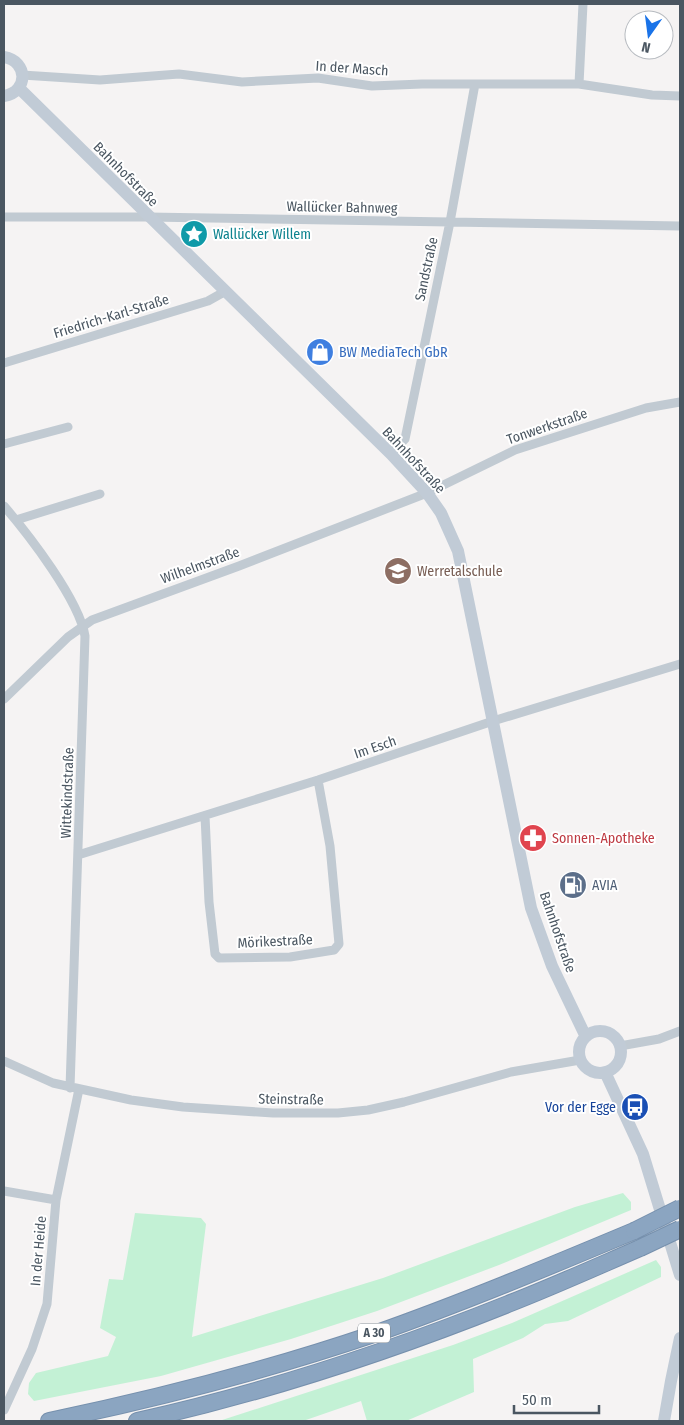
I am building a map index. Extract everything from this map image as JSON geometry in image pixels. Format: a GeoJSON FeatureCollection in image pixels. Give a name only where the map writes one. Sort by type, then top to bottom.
{"type":"FeatureCollection","features":[{"type":"Feature","properties":{"kind":"highway","name":"A 30"},"geometry":{"type":"LineString","coordinates":[[49,1421],[162,1396],[268,1367],[373,1334],[506,1285],[634,1231],[680,1208]]}},
{"type":"Feature","properties":{"kind":"highway","name":"A 30"},"geometry":{"type":"LineString","coordinates":[[137,1421],[271,1386],[376,1352],[508,1304],[680,1229]]}},
{"type":"Feature","properties":{"kind":"street"},"geometry":{"type":"LineString","coordinates":[[579,84],[583,4]]}},
{"type":"Feature","properties":{"kind":"street"},"geometry":{"type":"LineString","coordinates":[[4,57],[18,64],[22,75],[19,88],[14,93],[4,96]]}},
{"type":"Feature","properties":{"kind":"street","name":"In der Masch"},"geometry":{"type":"LineString","coordinates":[[22,75],[100,80],[179,74],[242,82],[318,78],[372,86],[579,84],[652,95],[680,96]]}},
{"type":"Feature","properties":{"kind":"street","name":"Sandstraße"},"geometry":{"type":"LineString","coordinates":[[391,454],[405,439],[450,222],[475,84]]}},
{"type":"Feature","properties":{"kind":"street","name":"Bahnhofstraße"},"geometry":{"type":"LineString","coordinates":[[19,88],[224,292],[391,454],[428,493],[441,513],[458,551],[532,908],[552,966],[585,1036]]}},
{"type":"Feature","properties":{"kind":"street","name":"Wallücker Bahnweg"},"geometry":{"type":"LineString","coordinates":[[4,217],[148,217],[680,226]]}},
{"type":"Feature","properties":{"kind":"street","name":"Friedrich-Karl-Straße"},"geometry":{"type":"LineString","coordinates":[[4,363],[208,301],[224,292]]}},
{"type":"Feature","properties":{"kind":"street","name":"Tonwerkstraße"},"geometry":{"type":"LineString","coordinates":[[428,493],[516,450],[646,408],[680,402]]}},
{"type":"Feature","properties":{"kind":"street"},"geometry":{"type":"LineString","coordinates":[[4,444],[68,427]]}},
{"type":"Feature","properties":{"kind":"street","name":"Wilhelmstraße"},"geometry":{"type":"LineString","coordinates":[[4,699],[84,625],[98,617],[240,566],[428,493]]}},
{"type":"Feature","properties":{"kind":"street"},"geometry":{"type":"LineString","coordinates":[[16,520],[100,494]]}},
{"type":"Feature","properties":{"kind":"street","name":"Wittekindstraße"},"geometry":{"type":"LineString","coordinates":[[4,506],[63,587],[84,625],[86,636],[78,855],[74,1088]]}},
{"type":"Feature","properties":{"kind":"street","name":"Im Esch"},"geometry":{"type":"LineString","coordinates":[[78,855],[318,780],[493,721],[680,664]]}},
{"type":"Feature","properties":{"kind":"street","name":"Mörikestraße"},"geometry":{"type":"LineString","coordinates":[[205,816],[208,902],[215,954],[219,958],[290,957],[334,950],[340,944],[331,855],[318,780]]}},
{"type":"Feature","properties":{"kind":"street"},"geometry":{"type":"LineString","coordinates":[[606,1031],[617,1039],[620,1046],[621,1053],[616,1065],[605,1072],[593,1072],[583,1066],[580,1060],[579,1047],[585,1036],[592,1032],[606,1031]]}},
{"type":"Feature","properties":{"kind":"street"},"geometry":{"type":"LineString","coordinates":[[620,1046],[659,1039],[680,1032]]}},
{"type":"Feature","properties":{"kind":"street","name":"Steinstraße"},"geometry":{"type":"LineString","coordinates":[[4,1061],[47,1080],[74,1088],[131,1100],[183,1107],[273,1113],[338,1113],[368,1110],[404,1102],[511,1072],[580,1060]]}},
{"type":"Feature","properties":{"kind":"street"},"geometry":{"type":"LineString","coordinates":[[605,1072],[643,1154],[680,1276]]}},
{"type":"Feature","properties":{"kind":"street","name":"In der Heide"},"geometry":{"type":"LineString","coordinates":[[4,1410],[32,1349],[47,1304],[56,1200],[74,1088]]}},
{"type":"Feature","properties":{"kind":"street"},"geometry":{"type":"LineString","coordinates":[[4,1191],[56,1200]]}},
{"type":"Feature","properties":{"kind":"street"},"geometry":{"type":"LineString","coordinates":[[664,1421],[670,1381],[680,1338]]}},
{"type":"Feature","properties":{"kind":"green space"},"geometry":{"type":"Polygon","coordinates":[[[623,1193],[631,1202],[631,1210],[499,1265],[377,1311],[291,1339],[161,1376],[34,1401],[28,1394],[29,1383],[36,1373],[108,1356],[116,1337],[100,1328],[109,1279],[123,1280],[135,1213],[201,1218],[206,1224],[192,1337],[383,1278],[575,1207],[623,1193]]]}},
{"type":"Feature","properties":{"kind":"green space"},"geometry":{"type":"Polygon","coordinates":[[[656,1260],[661,1267],[661,1277],[568,1321],[545,1324],[523,1338],[473,1359],[474,1392],[406,1421],[367,1421],[361,1401],[303,1421],[219,1421],[453,1345],[512,1323],[656,1260]]]}},
{"type":"Feature","properties":{"kind":"place","name":"Wallücker Willem"},"geometry":{"type":"Point","coordinates":[194,234]}},
{"type":"Feature","properties":{"kind":"place","name":"BW MediaTech GbR"},"geometry":{"type":"Point","coordinates":[320,352]}},
{"type":"Feature","properties":{"kind":"place","name":"Werretalschule"},"geometry":{"type":"Point","coordinates":[398,571]}},
{"type":"Feature","properties":{"kind":"place","name":"Sonnen-Apotheke"},"geometry":{"type":"Point","coordinates":[533,838]}},
{"type":"Feature","properties":{"kind":"place","name":"AVIA"},"geometry":{"type":"Point","coordinates":[573,885]}},
{"type":"Feature","properties":{"kind":"place","name":"Vor der Egge"},"geometry":{"type":"Point","coordinates":[635,1107]}}]}
